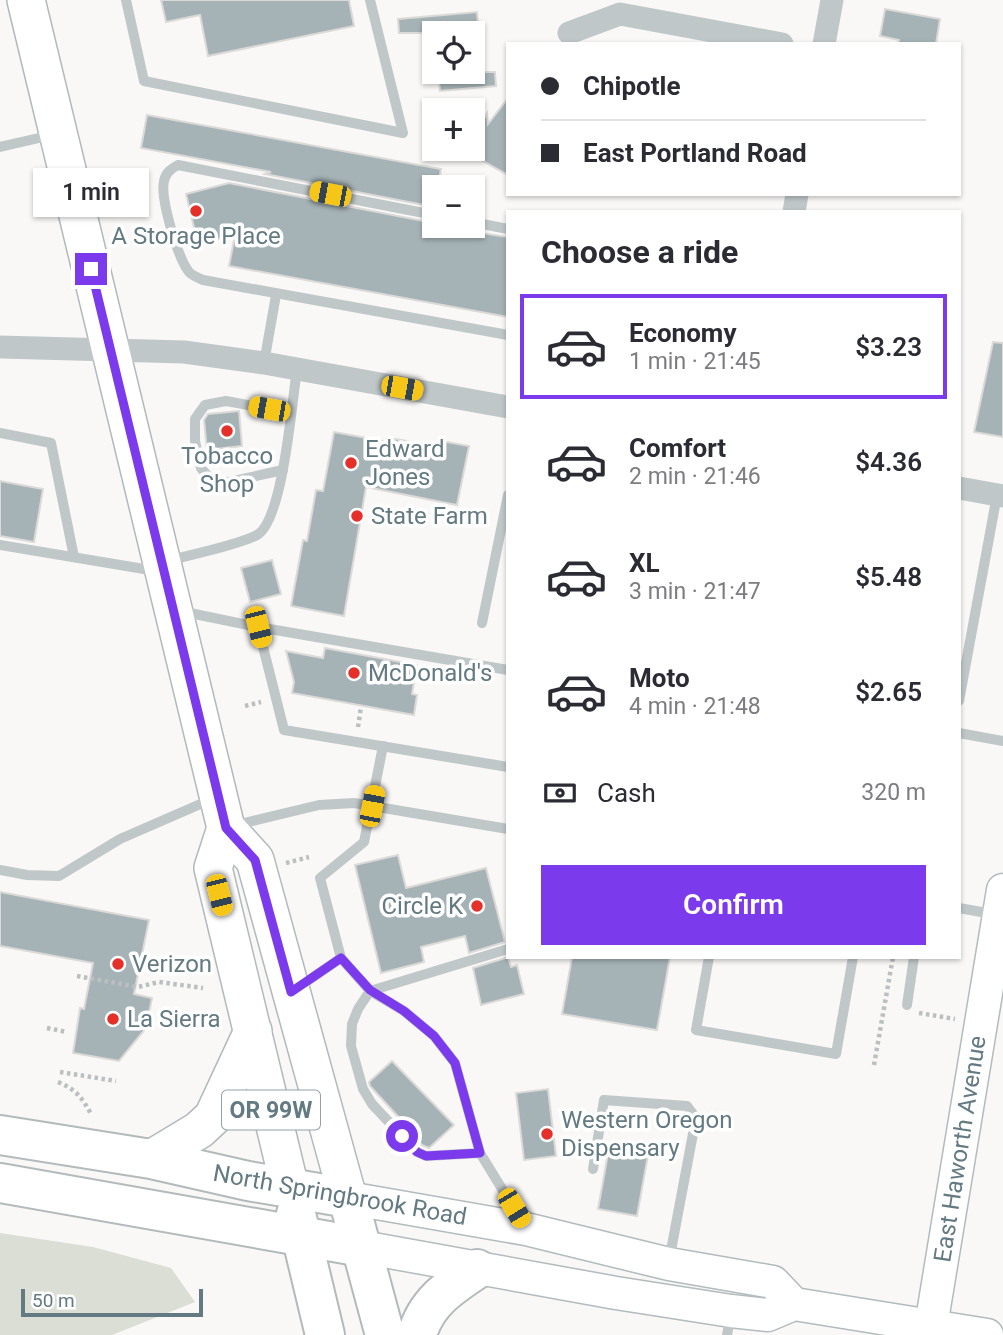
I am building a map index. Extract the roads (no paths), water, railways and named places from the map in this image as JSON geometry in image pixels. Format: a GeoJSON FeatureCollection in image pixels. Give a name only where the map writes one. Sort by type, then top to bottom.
{"type":"FeatureCollection","features":[{"type":"Feature","properties":{"kind":"highway","name":"North Springbrook Road"},"geometry":{"type":"LineString","coordinates":[[0,1135],[151,1159],[248,1181],[348,1198]]}},
{"type":"Feature","properties":{"kind":"highway","name":"North Springbrook Road"},"geometry":{"type":"LineString","coordinates":[[0,1183],[362,1247]]}},
{"type":"Feature","properties":{"kind":"highway","name":"OR 99W"},"geometry":{"type":"LineString","coordinates":[[290,1188],[325,1335]]}},
{"type":"Feature","properties":{"kind":"highway","name":"OR 99W"},"geometry":{"type":"LineString","coordinates":[[348,1198],[385,1335]]}},
{"type":"Feature","properties":{"kind":"highway"},"geometry":{"type":"LineString","coordinates":[[417,1335],[431,1303],[445,1290],[477,1269]]}},
{"type":"Feature","properties":{"kind":"main road","name":"OR 99W"},"geometry":{"type":"LineString","coordinates":[[26,0],[222,812],[255,860],[348,1198]]}},
{"type":"Feature","properties":{"kind":"main road","name":"OR 99W"},"geometry":{"type":"LineString","coordinates":[[222,812],[213,868],[290,1188]]}},
{"type":"Feature","properties":{"kind":"main road","name":"East Haworth Avenue"},"geometry":{"type":"LineString","coordinates":[[930,1331],[1001,902]]}},
{"type":"Feature","properties":{"kind":"main road"},"geometry":{"type":"LineString","coordinates":[[151,1159],[199,1130],[213,1117],[253,1031]]}},
{"type":"Feature","properties":{"kind":"main road","name":"North Springbrook Road"},"geometry":{"type":"LineString","coordinates":[[348,1198],[526,1228],[669,1264],[773,1282],[794,1304]]}},
{"type":"Feature","properties":{"kind":"main road","name":"North Springbrook Road"},"geometry":{"type":"LineString","coordinates":[[362,1247],[729,1323],[768,1315],[794,1304],[930,1331],[987,1335]]}},
{"type":"Feature","properties":{"kind":"street"},"geometry":{"type":"LineString","coordinates":[[824,42],[832,0]]}},
{"type":"Feature","properties":{"kind":"street"},"geometry":{"type":"LineString","coordinates":[[569,33],[620,14],[771,42]]}},
{"type":"Feature","properties":{"kind":"street"},"geometry":{"type":"LineString","coordinates":[[0,347],[184,352],[264,363],[506,407]]}},
{"type":"Feature","properties":{"kind":"street"},"geometry":{"type":"LineString","coordinates":[[961,488],[1000,495]]}},
{"type":"Feature","properties":{"kind":"lane"},"geometry":{"type":"LineString","coordinates":[[126,0],[144,81],[403,133],[370,0]]}},
{"type":"Feature","properties":{"kind":"lane"},"geometry":{"type":"LineString","coordinates":[[0,147],[58,133]]}},
{"type":"Feature","properties":{"kind":"lane"},"geometry":{"type":"LineString","coordinates":[[422,213],[178,165],[169,170],[164,182],[164,196],[181,260],[191,274],[203,280],[506,335]]}},
{"type":"Feature","properties":{"kind":"lane"},"geometry":{"type":"LineString","coordinates":[[485,225],[506,229]]}},
{"type":"Feature","properties":{"kind":"lane"},"geometry":{"type":"LineString","coordinates":[[264,363],[276,295]]}},
{"type":"Feature","properties":{"kind":"lane"},"geometry":{"type":"LineString","coordinates":[[0,545],[74,558],[164,568],[259,534],[271,520],[283,470],[297,369]]}},
{"type":"Feature","properties":{"kind":"lane"},"geometry":{"type":"LineString","coordinates":[[283,470],[229,482],[212,481],[201,468],[195,440],[195,419],[205,405],[226,401],[290,413]]}},
{"type":"Feature","properties":{"kind":"lane"},"geometry":{"type":"LineString","coordinates":[[0,433],[51,443],[74,558]]}},
{"type":"Feature","properties":{"kind":"lane"},"geometry":{"type":"LineString","coordinates":[[961,691],[1000,495]]}},
{"type":"Feature","properties":{"kind":"lane"},"geometry":{"type":"LineString","coordinates":[[482,623],[502,551],[506,514]]}},
{"type":"Feature","properties":{"kind":"lane"},"geometry":{"type":"LineString","coordinates":[[174,610],[503,669]]}},
{"type":"Feature","properties":{"kind":"lane"},"geometry":{"type":"LineString","coordinates":[[258,627],[284,730],[506,767]]}},
{"type":"Feature","properties":{"kind":"lane"},"geometry":{"type":"LineString","coordinates":[[961,733],[1003,741]]}},
{"type":"Feature","properties":{"kind":"lane"},"geometry":{"type":"LineString","coordinates":[[383,746],[364,842],[320,878],[341,958],[370,990],[404,1011],[434,1036],[455,1063],[480,1153],[526,1228]]}},
{"type":"Feature","properties":{"kind":"lane"},"geometry":{"type":"LineString","coordinates":[[0,870],[27,875],[59,876],[120,839],[222,812],[354,803],[506,829]]}},
{"type":"Feature","properties":{"kind":"lane"},"geometry":{"type":"LineString","coordinates":[[961,908],[1001,902]]}},
{"type":"Feature","properties":{"kind":"lane"},"geometry":{"type":"LineString","coordinates":[[480,1153],[426,1156],[417,1152],[372,1104],[363,1089],[351,1046],[352,1024],[370,990],[506,950]]}},
{"type":"Feature","properties":{"kind":"lane"},"geometry":{"type":"LineString","coordinates":[[291,992],[341,958]]}},
{"type":"Feature","properties":{"kind":"lane"},"geometry":{"type":"LineString","coordinates":[[709,959],[696,1030],[836,1054],[853,959]]}},
{"type":"Feature","properties":{"kind":"lane"},"geometry":{"type":"LineString","coordinates":[[907,1005],[914,959]]}},
{"type":"Feature","properties":{"kind":"lane"},"geometry":{"type":"LineString","coordinates":[[593,1169],[604,1100],[687,1107],[696,1118],[669,1264]]}},
{"type":"Feature","properties":{"kind":"place","name":"A Storage Place"},"geometry":{"type":"Point","coordinates":[196,211]}},
{"type":"Feature","properties":{"kind":"place","name":"Tobacco Shop"},"geometry":{"type":"Point","coordinates":[227,431]}},
{"type":"Feature","properties":{"kind":"place","name":"Edward Jones"},"geometry":{"type":"Point","coordinates":[351,463]}},
{"type":"Feature","properties":{"kind":"place","name":"State Farm"},"geometry":{"type":"Point","coordinates":[357,516]}},
{"type":"Feature","properties":{"kind":"place","name":"McDonald's"},"geometry":{"type":"Point","coordinates":[354,673]}},
{"type":"Feature","properties":{"kind":"place","name":"Circle K"},"geometry":{"type":"Point","coordinates":[477,906]}},
{"type":"Feature","properties":{"kind":"place","name":"Verizon"},"geometry":{"type":"Point","coordinates":[118,964]}},
{"type":"Feature","properties":{"kind":"place","name":"La Sierra"},"geometry":{"type":"Point","coordinates":[113,1019]}},
{"type":"Feature","properties":{"kind":"place","name":"Western Oregon Dispensary"},"geometry":{"type":"Point","coordinates":[547,1134]}}]}
